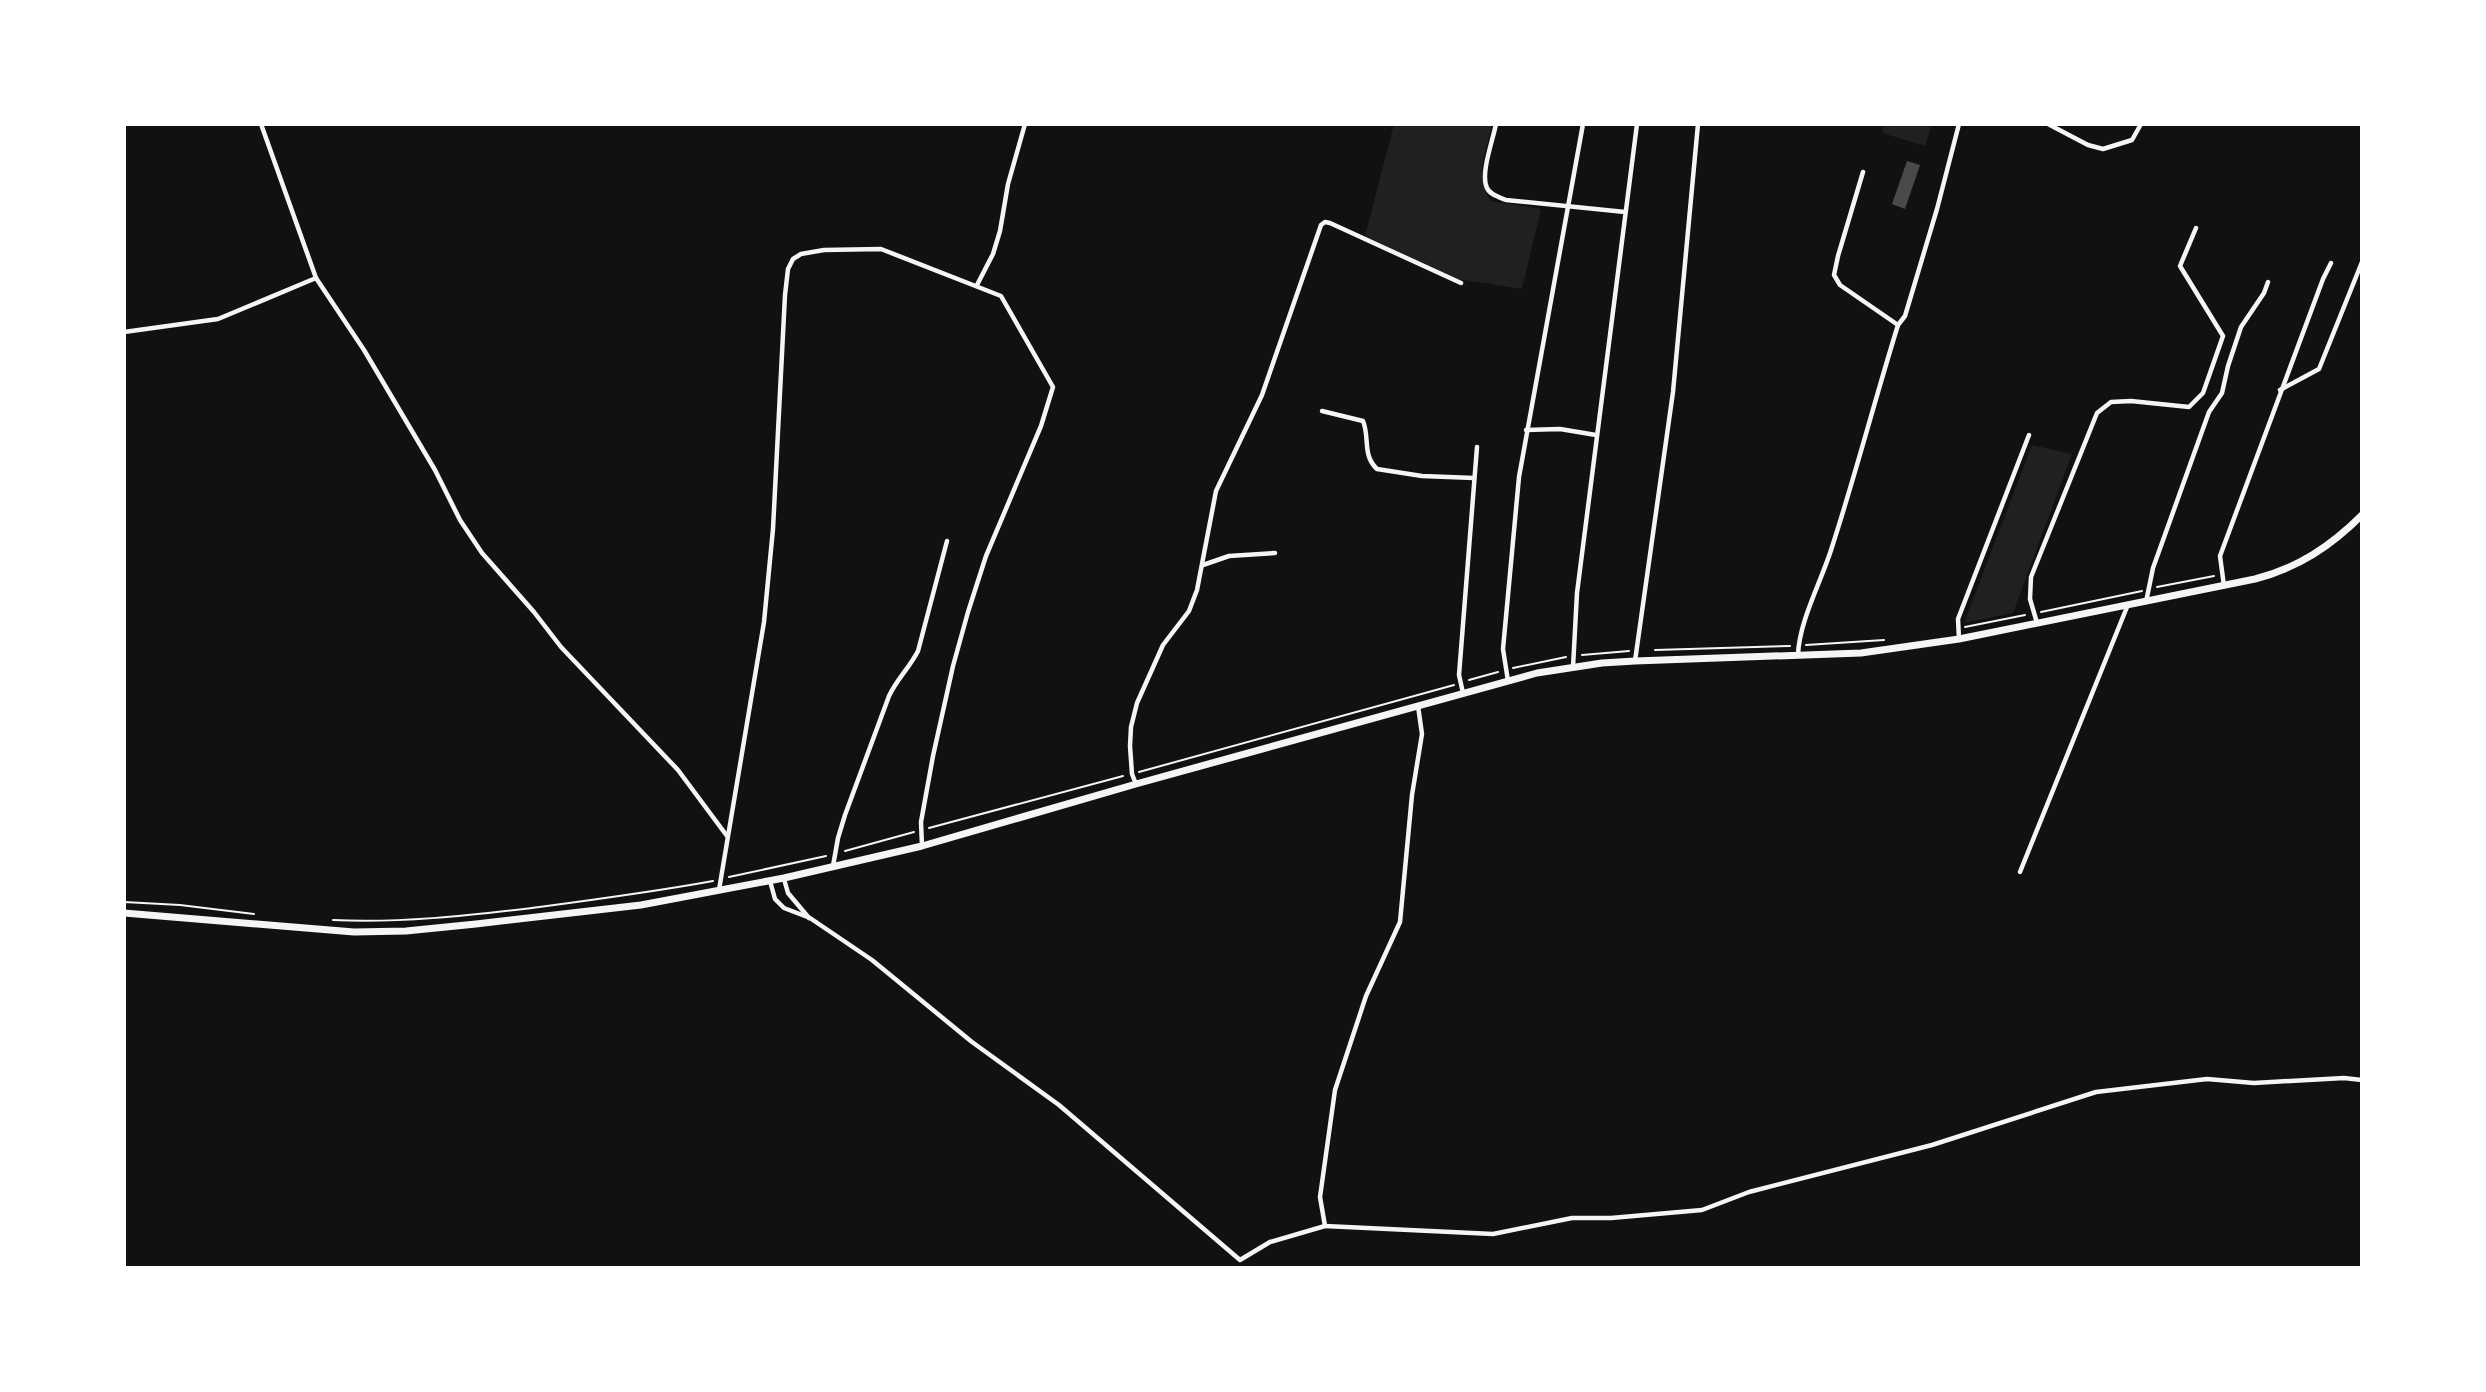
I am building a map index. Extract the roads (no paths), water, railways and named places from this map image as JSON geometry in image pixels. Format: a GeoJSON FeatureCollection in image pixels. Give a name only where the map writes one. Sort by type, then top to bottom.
{"type":"FeatureCollection","features":[{"type":"Feature","properties":{"kind":"main road"},"geometry":{"type":"LineString","coordinates":[[124,913],[340,931],[406,931],[641,905],[770,881],[922,846],[1463,693],[1573,667],[1635,661],[1861,653],[1959,639],[2224,586],[2283,572],[2305,561],[2346,531],[2362,515]]}},
{"type":"Feature","properties":{"kind":"street"},"geometry":{"type":"LineString","coordinates":[[261,124],[316,278],[364,351],[435,470],[460,520],[482,553],[561,647],[678,770],[727,836]]}},
{"type":"Feature","properties":{"kind":"street"},"geometry":{"type":"LineString","coordinates":[[977,285],[993,254],[1008,184],[1025,124]]}},
{"type":"Feature","properties":{"kind":"street"},"geometry":{"type":"LineString","coordinates":[[1496,124],[1485,173],[1486,187],[1493,195],[1506,200],[1625,212]]}},
{"type":"Feature","properties":{"kind":"street"},"geometry":{"type":"LineString","coordinates":[[1508,681],[1503,649],[1519,477],[1583,124]]}},
{"type":"Feature","properties":{"kind":"street"},"geometry":{"type":"LineString","coordinates":[[1573,667],[1577,593],[1637,124]]}},
{"type":"Feature","properties":{"kind":"street"},"geometry":{"type":"LineString","coordinates":[[1635,661],[1673,392],[1699,124]]}},
{"type":"Feature","properties":{"kind":"street"},"geometry":{"type":"LineString","coordinates":[[1798,656],[1798,645],[1844,510],[1867,423],[1898,325],[1905,316],[1959,124]]}},
{"type":"Feature","properties":{"kind":"street"},"geometry":{"type":"LineString","coordinates":[[2048,124],[2088,145],[2103,149],[2132,140],[2141,124]]}},
{"type":"Feature","properties":{"kind":"street"},"geometry":{"type":"LineString","coordinates":[[1863,172],[1834,275],[1840,285],[1898,325]]}},
{"type":"Feature","properties":{"kind":"street"},"geometry":{"type":"LineString","coordinates":[[1136,784],[1132,774],[1130,746],[1137,703],[1163,645],[1189,611],[1202,565],[1216,491],[1262,395],[1321,225],[1330,223],[1461,283]]}},
{"type":"Feature","properties":{"kind":"street"},"geometry":{"type":"LineString","coordinates":[[2037,624],[2031,599],[2031,577],[2097,413],[2111,402],[2131,401],[2189,407],[2203,393],[2223,336],[2180,266],[2196,228]]}},
{"type":"Feature","properties":{"kind":"street"},"geometry":{"type":"LineString","coordinates":[[719,891],[764,622],[773,529],[788,269],[793,259],[801,254],[824,250],[881,249],[1001,296],[1053,387],[1041,426],[986,556],[968,612],[953,666],[920,822],[922,846]]}},
{"type":"Feature","properties":{"kind":"street"},"geometry":{"type":"LineString","coordinates":[[2280,390],[2319,369],[2362,262]]}},
{"type":"Feature","properties":{"kind":"street"},"geometry":{"type":"LineString","coordinates":[[2224,586],[2220,556],[2280,390],[2332,263]]}},
{"type":"Feature","properties":{"kind":"street"},"geometry":{"type":"LineString","coordinates":[[124,332],[218,319],[316,278]]}},
{"type":"Feature","properties":{"kind":"street"},"geometry":{"type":"LineString","coordinates":[[2146,603],[2153,568],[2209,412],[2222,393],[2241,327],[2264,293],[2268,282]]}},
{"type":"Feature","properties":{"kind":"street"},"geometry":{"type":"LineString","coordinates":[[1322,411],[1363,421],[1368,458],[1377,469],[1422,476],[1474,478]]}},
{"type":"Feature","properties":{"kind":"street"},"geometry":{"type":"LineString","coordinates":[[1526,430],[1560,429],[1596,435]]}},
{"type":"Feature","properties":{"kind":"street"},"geometry":{"type":"LineString","coordinates":[[1959,639],[1958,619],[2028,435]]}},
{"type":"Feature","properties":{"kind":"street"},"geometry":{"type":"LineString","coordinates":[[1463,693],[1459,675],[1477,447]]}},
{"type":"Feature","properties":{"kind":"street"},"geometry":{"type":"LineString","coordinates":[[833,867],[845,815],[890,696],[896,681],[918,651],[947,541]]}},
{"type":"Feature","properties":{"kind":"street"},"geometry":{"type":"LineString","coordinates":[[1202,565],[1228,556],[1275,554]]}},
{"type":"Feature","properties":{"kind":"street"},"geometry":{"type":"LineString","coordinates":[[2020,872],[2127,607]]}},
{"type":"Feature","properties":{"kind":"street"},"geometry":{"type":"LineString","coordinates":[[1325,1226],[1320,1197],[1335,1090],[1366,996],[1400,922],[1412,795],[1422,734],[1418,706]]}},
{"type":"Feature","properties":{"kind":"street"},"geometry":{"type":"LineString","coordinates":[[784,878],[788,893],[810,918]]}},
{"type":"Feature","properties":{"kind":"street"},"geometry":{"type":"LineString","coordinates":[[770,881],[775,900],[784,908],[810,918],[872,960],[972,1042],[1059,1105],[1240,1260],[1270,1242],[1325,1226],[1493,1234],[1572,1218],[1611,1218],[1702,1210],[1749,1192],[1932,1145],[2096,1092],[2207,1079],[2254,1083],[2344,1078],[2362,1080]]}}]}
